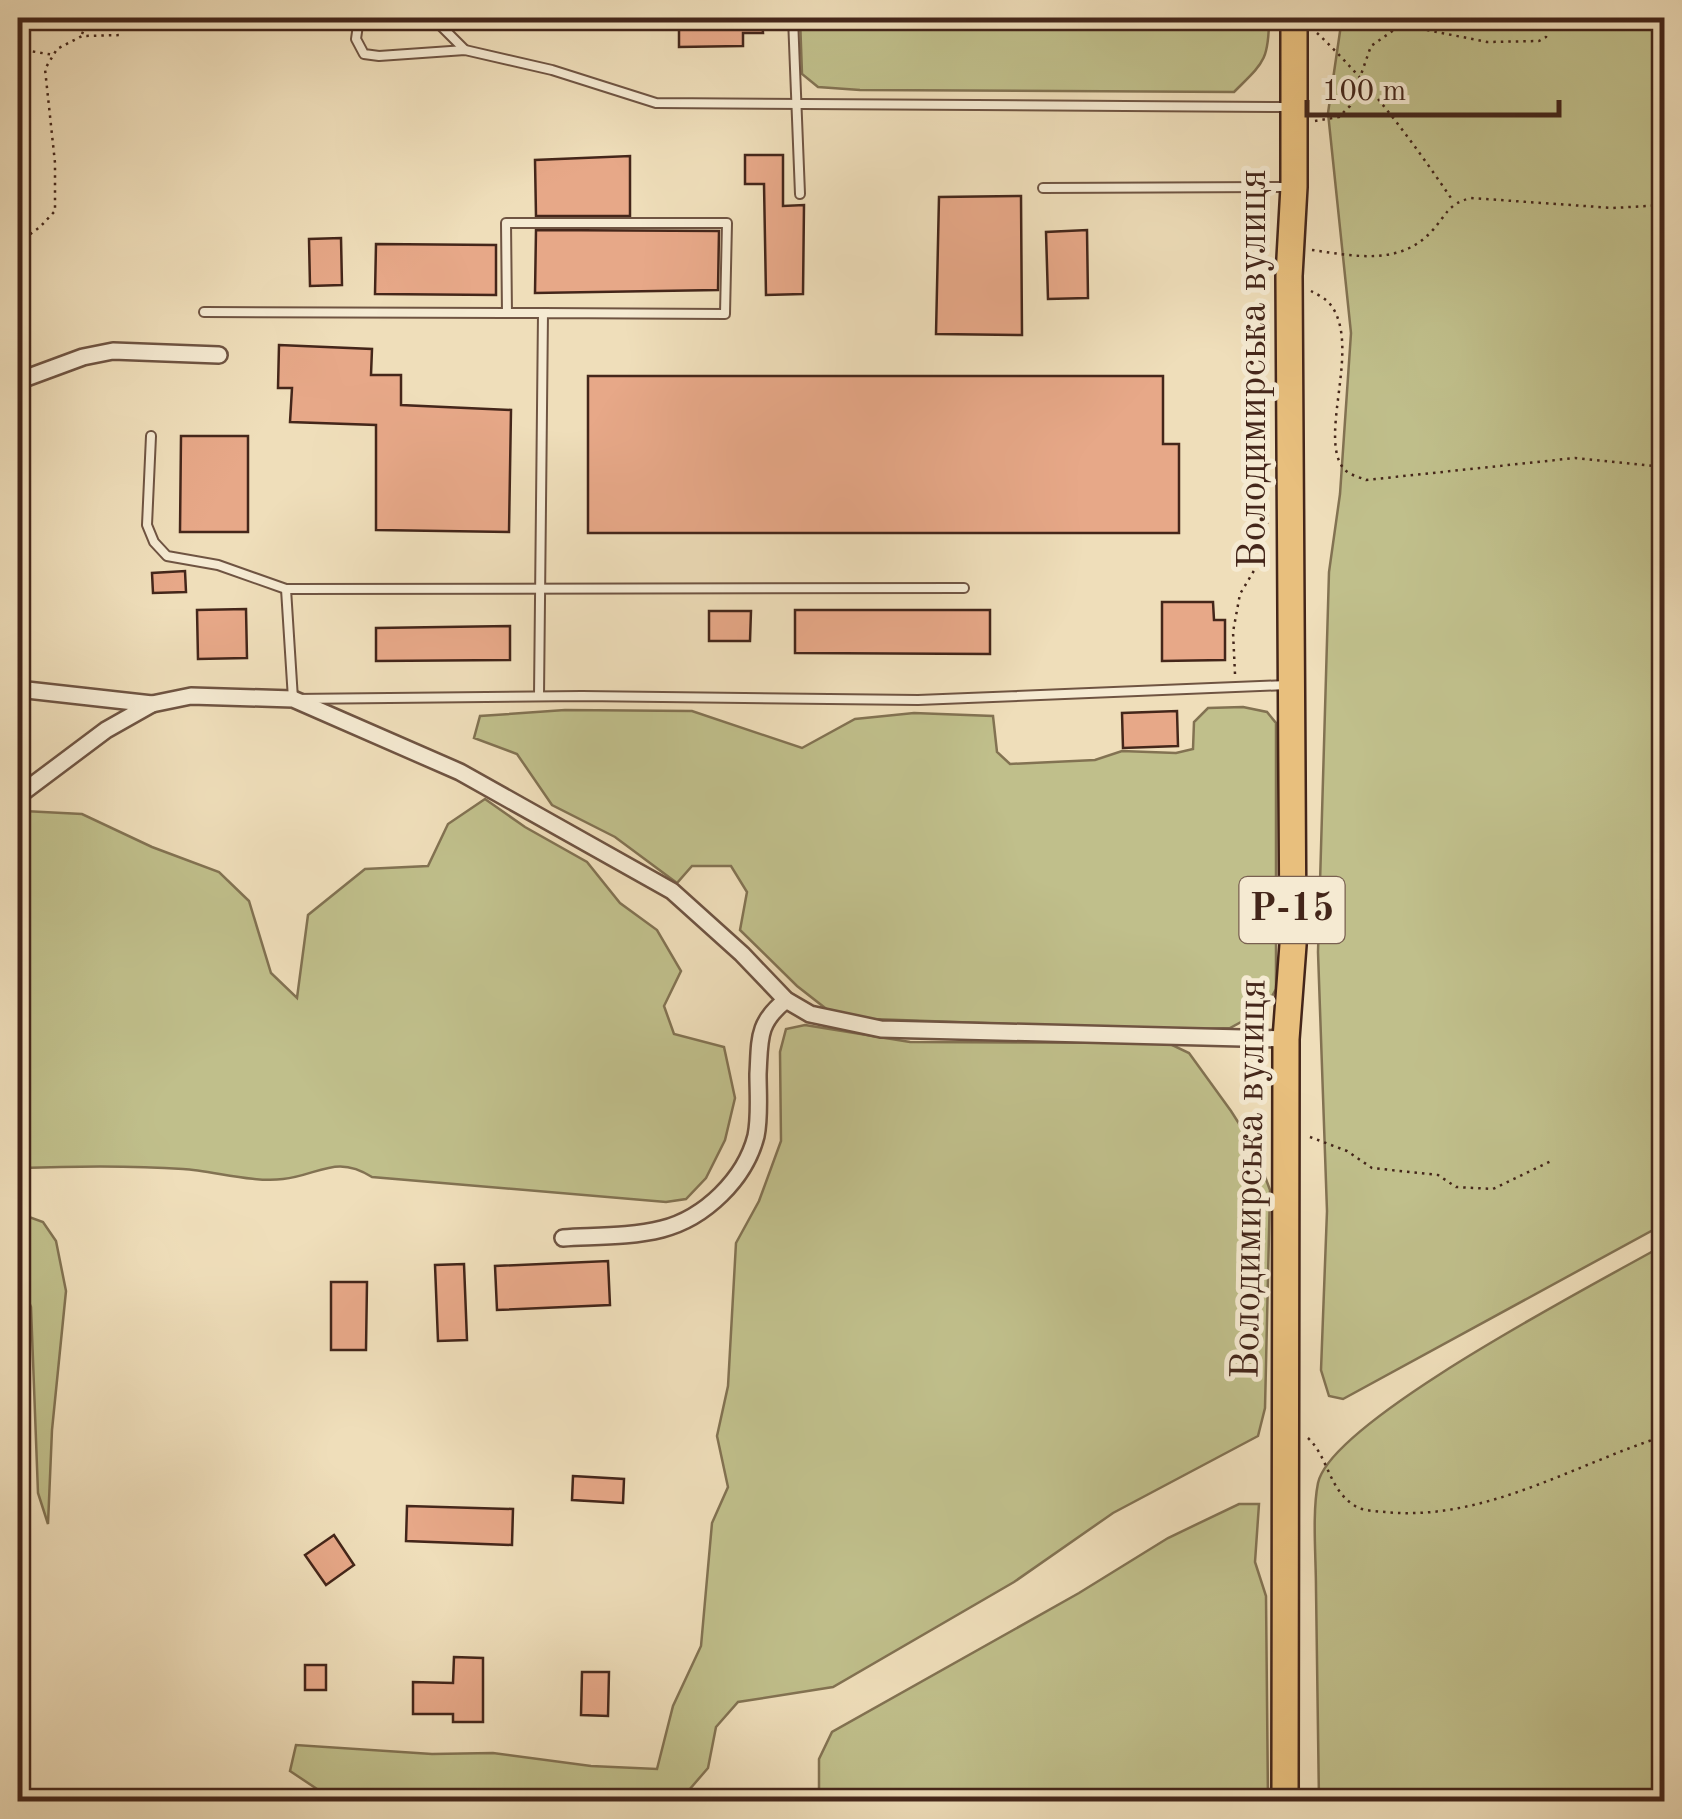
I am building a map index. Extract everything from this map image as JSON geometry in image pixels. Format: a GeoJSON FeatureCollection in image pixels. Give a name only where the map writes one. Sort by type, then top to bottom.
{"type":"FeatureCollection","features":[{"type":"Feature","properties":{"kind":"main road","name":"Володимирська вулиця"},"geometry":{"type":"LineString","coordinates":[[1285,1802],[1285,1127],[1292,944],[1288,276],[1294,113],[1303,23]]}},
{"type":"Feature","properties":{"kind":"street"},"geometry":{"type":"LineString","coordinates":[[18,380],[113,351],[219,356]]}},
{"type":"Feature","properties":{"kind":"street"},"geometry":{"type":"LineString","coordinates":[[18,689],[152,704]]}},
{"type":"Feature","properties":{"kind":"street"},"geometry":{"type":"LineString","coordinates":[[18,796],[106,730],[152,704],[191,696],[292,698],[460,772],[672,891],[786,1000],[810,1014],[881,1028],[1286,1039]]}},
{"type":"Feature","properties":{"kind":"street"},"geometry":{"type":"LineString","coordinates":[[562,1238],[662,1229],[690,1218],[719,1197],[734,1180],[756,1134],[760,1042],[767,1015],[786,1000]]}},
{"type":"Feature","properties":{"kind":"lane"},"geometry":{"type":"LineString","coordinates":[[360,18],[356,40],[364,54],[465,50],[552,70],[656,103],[796,102],[1294,113]]}},
{"type":"Feature","properties":{"kind":"lane"},"geometry":{"type":"LineString","coordinates":[[434,18],[465,50]]}},
{"type":"Feature","properties":{"kind":"lane"},"geometry":{"type":"LineString","coordinates":[[792,18],[800,194]]}},
{"type":"Feature","properties":{"kind":"lane"},"geometry":{"type":"LineString","coordinates":[[1043,188],[1294,187]]}},
{"type":"Feature","properties":{"kind":"lane"},"geometry":{"type":"LineString","coordinates":[[204,312],[725,314],[728,223],[506,223],[507,313]]}},
{"type":"Feature","properties":{"kind":"lane"},"geometry":{"type":"LineString","coordinates":[[538,696],[543,314]]}},
{"type":"Feature","properties":{"kind":"lane"},"geometry":{"type":"LineString","coordinates":[[151,436],[147,525],[166,556],[218,565],[286,590],[964,588]]}},
{"type":"Feature","properties":{"kind":"lane"},"geometry":{"type":"LineString","coordinates":[[286,590],[292,698],[918,700],[1292,685]]}},
{"type":"Feature","properties":{"kind":"path"},"geometry":{"type":"LineString","coordinates":[[82,36],[88,18]]}},
{"type":"Feature","properties":{"kind":"path"},"geometry":{"type":"LineString","coordinates":[[1294,113],[1313,122],[1339,117],[1350,106],[1371,46],[1394,30],[1412,27],[1487,42],[1539,41],[1546,37],[1548,18]]}},
{"type":"Feature","properties":{"kind":"path"},"geometry":{"type":"LineString","coordinates":[[1303,23],[1349,63],[1454,202]]}},
{"type":"Feature","properties":{"kind":"path"},"geometry":{"type":"LineString","coordinates":[[18,243],[55,211],[55,162],[45,69],[54,54],[82,36],[122,35]]}},
{"type":"Feature","properties":{"kind":"path"},"geometry":{"type":"LineString","coordinates":[[18,48],[54,54]]}},
{"type":"Feature","properties":{"kind":"path"},"geometry":{"type":"LineString","coordinates":[[1291,247],[1366,258],[1408,252],[1431,233],[1454,202],[1471,198],[1613,208],[1664,205]]}},
{"type":"Feature","properties":{"kind":"path"},"geometry":{"type":"LineString","coordinates":[[1288,276],[1330,303],[1340,326],[1342,360],[1336,455],[1346,472],[1366,480],[1575,458],[1664,467]]}},
{"type":"Feature","properties":{"kind":"path"},"geometry":{"type":"LineString","coordinates":[[1235,686],[1233,632],[1240,594],[1264,554],[1269,501]]}},
{"type":"Feature","properties":{"kind":"path"},"geometry":{"type":"LineString","coordinates":[[1285,1127],[1347,1151],[1372,1168],[1438,1174],[1456,1187],[1493,1189],[1551,1161]]}},
{"type":"Feature","properties":{"kind":"path"},"geometry":{"type":"LineString","coordinates":[[1285,1416],[1320,1452],[1337,1492],[1358,1509],[1390,1512],[1430,1514],[1478,1504],[1664,1436]]}},
{"type":"Feature","properties":{"kind":"shaded area"},"geometry":{"type":"Polygon","coordinates":[[[800,18],[1269,18],[1266,53],[1234,92],[818,87],[802,74],[800,18]]]}},
{"type":"Feature","properties":{"kind":"shaded area"},"geometry":{"type":"Polygon","coordinates":[[[1342,18],[1664,18],[1664,1224],[1343,1399],[1329,1396],[1321,1370],[1327,1211],[1318,952],[1329,572],[1340,494],[1351,333],[1328,113],[1342,18]]]}},
{"type":"Feature","properties":{"kind":"shaded area"},"geometry":{"type":"Polygon","coordinates":[[[1243,707],[1267,712],[1276,723],[1276,989],[1265,1009],[1230,1028],[1174,1030],[872,1019],[829,1011],[797,986],[740,930],[747,892],[731,866],[692,866],[677,883],[615,837],[552,805],[517,754],[474,738],[480,716],[565,710],[692,711],[802,748],[855,719],[914,713],[993,716],[997,752],[1010,764],[1095,760],[1122,751],[1176,753],[1193,749],[1194,722],[1208,708],[1243,707]]]}},
{"type":"Feature","properties":{"kind":"shaded area"},"geometry":{"type":"Polygon","coordinates":[[[485,799],[587,862],[620,903],[657,930],[681,971],[664,1006],[674,1034],[724,1047],[735,1098],[725,1140],[706,1178],[686,1199],[666,1202],[372,1177],[338,1166],[272,1180],[162,1168],[19,1168],[18,817],[24,811],[82,814],[152,847],[219,872],[249,901],[271,973],[297,998],[308,915],[365,869],[428,866],[448,824],[485,799]]]}},
{"type":"Feature","properties":{"kind":"shaded area"},"geometry":{"type":"Polygon","coordinates":[[[805,1025],[910,1042],[1168,1043],[1189,1053],[1254,1147],[1270,1190],[1265,1408],[1258,1436],[1113,1513],[1014,1582],[833,1687],[738,1702],[716,1727],[708,1768],[689,1790],[666,1801],[335,1801],[290,1771],[296,1745],[432,1754],[493,1753],[591,1766],[657,1769],[673,1706],[701,1646],[712,1523],[728,1487],[717,1436],[728,1386],[736,1243],[759,1201],[781,1141],[780,1052],[786,1029],[805,1025]]]}},
{"type":"Feature","properties":{"kind":"shaded area"},"geometry":{"type":"Polygon","coordinates":[[[18,1213],[43,1222],[56,1241],[66,1291],[52,1430],[48,1524],[38,1493],[31,1307],[18,1275],[18,1213]]]}},
{"type":"Feature","properties":{"kind":"shaded area"},"geometry":{"type":"Polygon","coordinates":[[[1664,1245],[1664,1801],[1319,1801],[1315,1508],[1318,1483],[1334,1456],[1369,1424],[1472,1354],[1664,1245]]]}},
{"type":"Feature","properties":{"kind":"shaded area"},"geometry":{"type":"Polygon","coordinates":[[[1239,1504],[1259,1504],[1255,1562],[1266,1596],[1268,1801],[819,1801],[819,1759],[832,1732],[1079,1593],[1168,1538],[1239,1504]]]}},
{"type":"Feature","properties":{"kind":"building"},"geometry":{"type":"Polygon","coordinates":[[[679,18],[762,18],[763,33],[743,33],[743,46],[679,47],[679,18]]]}},
{"type":"Feature","properties":{"kind":"building"},"geometry":{"type":"Polygon","coordinates":[[[745,155],[783,155],[783,206],[804,205],[803,294],[766,295],[764,184],[745,184],[745,155]]]}},
{"type":"Feature","properties":{"kind":"building"},"geometry":{"type":"Polygon","coordinates":[[[630,156],[630,216],[536,216],[535,160],[630,156]]]}},
{"type":"Feature","properties":{"kind":"building"},"geometry":{"type":"Polygon","coordinates":[[[1021,196],[1022,335],[936,334],[939,197],[1021,196]]]}},
{"type":"Feature","properties":{"kind":"building"},"geometry":{"type":"Polygon","coordinates":[[[536,230],[719,231],[718,290],[535,293],[536,230]]]}},
{"type":"Feature","properties":{"kind":"building"},"geometry":{"type":"Polygon","coordinates":[[[1087,230],[1088,298],[1048,299],[1046,232],[1087,230]]]}},
{"type":"Feature","properties":{"kind":"building"},"geometry":{"type":"Polygon","coordinates":[[[341,238],[342,285],[310,286],[309,239],[341,238]]]}},
{"type":"Feature","properties":{"kind":"building"},"geometry":{"type":"Polygon","coordinates":[[[376,244],[496,245],[496,295],[375,294],[376,244]]]}},
{"type":"Feature","properties":{"kind":"building"},"geometry":{"type":"Polygon","coordinates":[[[279,345],[372,349],[371,375],[401,375],[401,405],[511,410],[509,532],[376,530],[376,425],[290,422],[292,388],[278,388],[279,345]]]}},
{"type":"Feature","properties":{"kind":"building"},"geometry":{"type":"Polygon","coordinates":[[[588,376],[1163,376],[1163,444],[1179,444],[1179,533],[588,533],[588,376]]]}},
{"type":"Feature","properties":{"kind":"building"},"geometry":{"type":"Polygon","coordinates":[[[181,436],[248,436],[248,532],[180,532],[181,436]]]}},
{"type":"Feature","properties":{"kind":"building"},"geometry":{"type":"Polygon","coordinates":[[[185,571],[186,592],[153,593],[152,573],[185,571]]]}},
{"type":"Feature","properties":{"kind":"building"},"geometry":{"type":"Polygon","coordinates":[[[1162,602],[1213,602],[1214,620],[1225,620],[1225,660],[1162,661],[1162,602]]]}},
{"type":"Feature","properties":{"kind":"building"},"geometry":{"type":"Polygon","coordinates":[[[246,609],[247,658],[198,659],[197,610],[246,609]]]}},
{"type":"Feature","properties":{"kind":"building"},"geometry":{"type":"Polygon","coordinates":[[[795,610],[990,610],[990,654],[795,653],[795,610]]]}},
{"type":"Feature","properties":{"kind":"building"},"geometry":{"type":"Polygon","coordinates":[[[709,611],[751,611],[750,641],[709,641],[709,611]]]}},
{"type":"Feature","properties":{"kind":"building"},"geometry":{"type":"Polygon","coordinates":[[[510,626],[510,660],[376,661],[376,628],[510,626]]]}},
{"type":"Feature","properties":{"kind":"building"},"geometry":{"type":"Polygon","coordinates":[[[1177,711],[1178,746],[1123,748],[1122,713],[1177,711]]]}},
{"type":"Feature","properties":{"kind":"building"},"geometry":{"type":"Polygon","coordinates":[[[608,1261],[610,1305],[497,1310],[495,1266],[608,1261]]]}},
{"type":"Feature","properties":{"kind":"building"},"geometry":{"type":"Polygon","coordinates":[[[464,1264],[467,1340],[438,1341],[435,1265],[464,1264]]]}},
{"type":"Feature","properties":{"kind":"building"},"geometry":{"type":"Polygon","coordinates":[[[331,1282],[367,1282],[366,1350],[331,1350],[331,1282]]]}},
{"type":"Feature","properties":{"kind":"building"},"geometry":{"type":"Polygon","coordinates":[[[573,1476],[624,1479],[623,1503],[572,1500],[573,1476]]]}},
{"type":"Feature","properties":{"kind":"building"},"geometry":{"type":"Polygon","coordinates":[[[407,1506],[513,1509],[512,1545],[406,1541],[407,1506]]]}},
{"type":"Feature","properties":{"kind":"building"},"geometry":{"type":"Polygon","coordinates":[[[334,1535],[354,1565],[326,1585],[305,1555],[334,1535]]]}},
{"type":"Feature","properties":{"kind":"building"},"geometry":{"type":"Polygon","coordinates":[[[454,1657],[483,1658],[483,1722],[453,1722],[453,1714],[413,1714],[413,1682],[453,1683],[454,1657]]]}},
{"type":"Feature","properties":{"kind":"building"},"geometry":{"type":"Polygon","coordinates":[[[305,1665],[326,1665],[326,1690],[305,1690],[305,1665]]]}},
{"type":"Feature","properties":{"kind":"building"},"geometry":{"type":"Polygon","coordinates":[[[582,1672],[609,1672],[608,1716],[581,1715],[582,1672]]]}}]}
